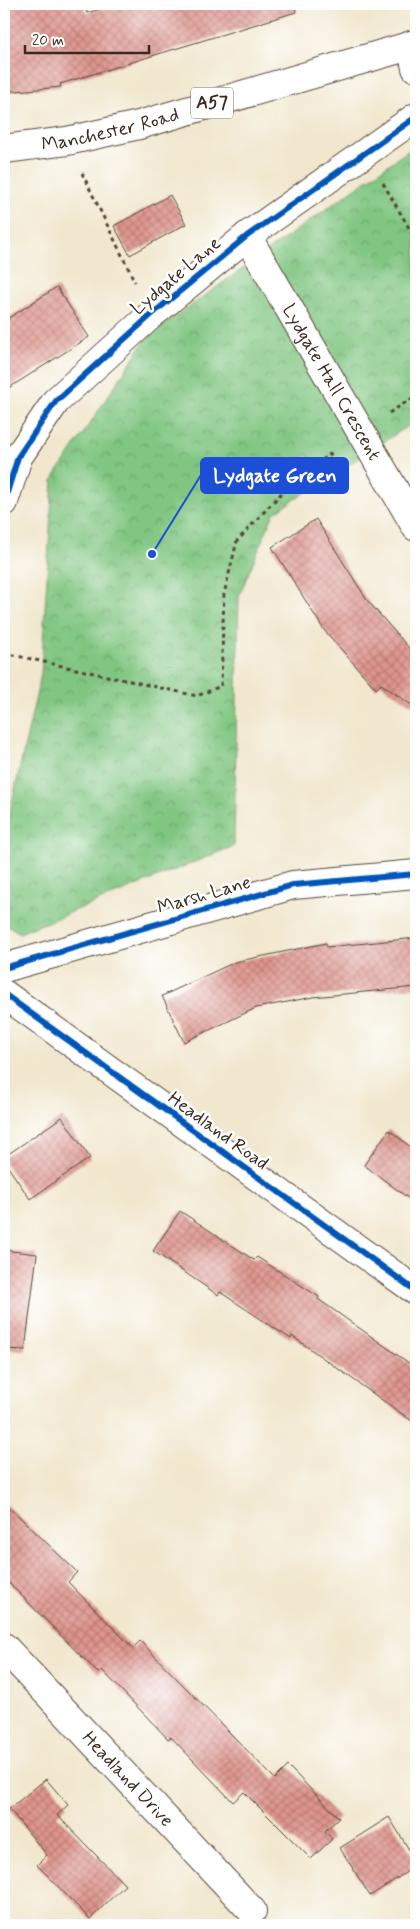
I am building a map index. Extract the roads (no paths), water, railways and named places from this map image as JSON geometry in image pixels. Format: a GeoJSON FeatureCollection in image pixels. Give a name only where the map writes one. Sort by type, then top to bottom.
{"type":"FeatureCollection","features":[{"type":"Feature","properties":{"kind":"street","name":"Manchester Road"},"geometry":{"type":"LineString","coordinates":[[4,149],[67,141],[139,125],[414,52]]}},
{"type":"Feature","properties":{"kind":"street","name":"Lydgate Lane"},"geometry":{"type":"LineString","coordinates":[[4,502],[18,457],[56,402],[151,315],[247,236],[366,152],[414,114]]}},
{"type":"Feature","properties":{"kind":"street","name":"Lydgate Hall Crescent"},"geometry":{"type":"LineString","coordinates":[[247,236],[416,527]]}},
{"type":"Feature","properties":{"kind":"street","name":"Marsh Lane"},"geometry":{"type":"LineString","coordinates":[[4,968],[292,885],[416,874]]}},
{"type":"Feature","properties":{"kind":"street","name":"Headland Road"},"geometry":{"type":"LineString","coordinates":[[4,994],[416,1291]]}},
{"type":"Feature","properties":{"kind":"street","name":"Headland Drive"},"geometry":{"type":"LineString","coordinates":[[4,1647],[252,1911]]}},
{"type":"Feature","properties":{"kind":"place","name":"Lydgate Green"},"geometry":{"type":"Point","coordinates":[152,554]}}]}
